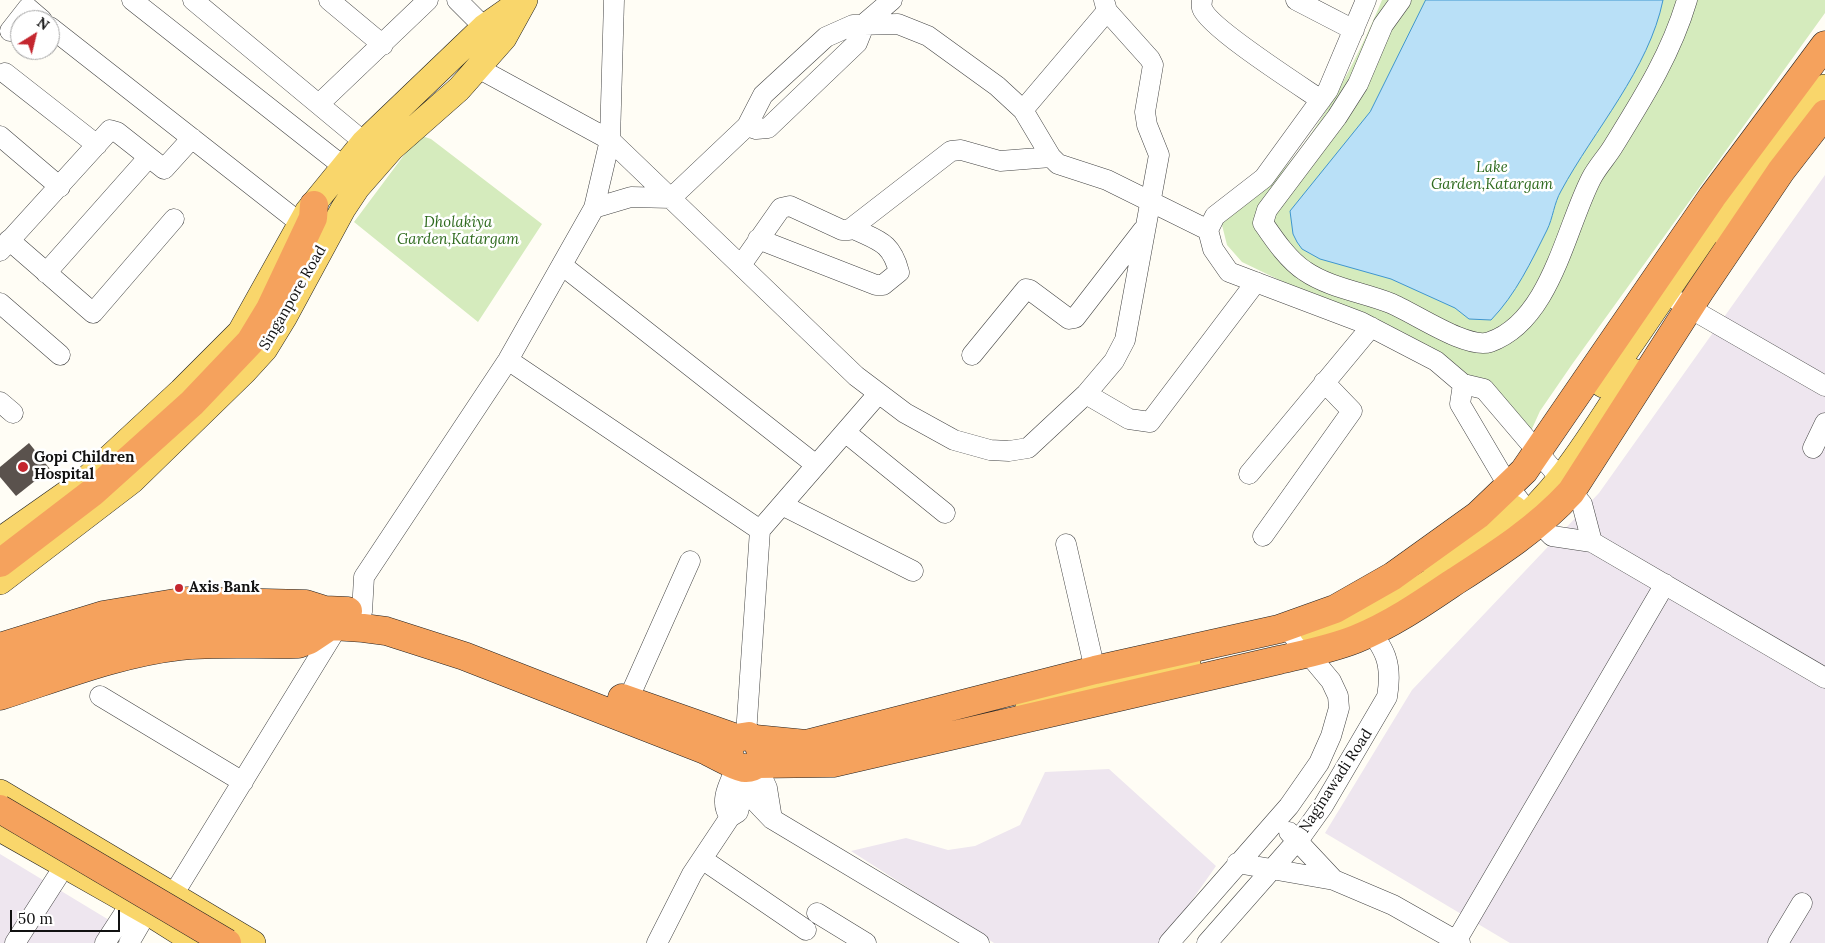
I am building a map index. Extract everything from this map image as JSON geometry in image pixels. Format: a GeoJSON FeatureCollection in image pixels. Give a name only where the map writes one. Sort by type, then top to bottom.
{"type":"FeatureCollection","features":[{"type":"Feature","properties":{"kind":"highway"},"geometry":{"type":"LineString","coordinates":[[1554,473],[1712,197],[1825,45]]}},
{"type":"Feature","properties":{"kind":"highway"},"geometry":{"type":"LineString","coordinates":[[0,658],[119,621],[166,613],[213,610],[320,619],[386,631],[744,753],[804,753],[1095,670],[1295,639],[1336,646],[1393,576],[1447,539],[1524,506],[1554,473],[1684,305],[1825,114]]}},
{"type":"Feature","properties":{"kind":"highway"},"geometry":{"type":"LineString","coordinates":[[0,563],[93,492],[192,403],[250,342],[270,309],[305,224]]}},
{"type":"Feature","properties":{"kind":"highway"},"geometry":{"type":"LineString","coordinates":[[804,753],[833,763],[1295,639],[1360,616],[1426,601],[1511,545],[1524,506],[1524,472],[1554,473]]}},
{"type":"Feature","properties":{"kind":"highway"},"geometry":{"type":"LineString","coordinates":[[0,646],[104,616],[172,603],[211,601],[306,604],[320,619]]}},
{"type":"Feature","properties":{"kind":"highway"},"geometry":{"type":"LineString","coordinates":[[0,671],[122,634],[168,626],[214,622],[320,619],[362,612],[382,614],[454,635],[628,700],[744,753]]}},
{"type":"Feature","properties":{"kind":"highway"},"geometry":{"type":"LineString","coordinates":[[0,696],[126,656],[152,650],[181,646],[298,644],[309,640],[320,619]]}},
{"type":"Feature","properties":{"kind":"highway"},"geometry":{"type":"LineString","coordinates":[[0,809],[227,943]]}},
{"type":"Feature","properties":{"kind":"main road","name":"Singanpore Road"},"geometry":{"type":"LineString","coordinates":[[0,540],[84,481],[181,391],[240,332],[305,224],[344,166],[364,142],[484,27],[524,0]]}},
{"type":"Feature","properties":{"kind":"main road","name":"Singanpore Road"},"geometry":{"type":"LineString","coordinates":[[0,582],[132,481],[244,372],[265,349],[343,209],[357,188],[392,148],[459,89],[478,68],[504,38],[524,0]]}},
{"type":"Feature","properties":{"kind":"main road"},"geometry":{"type":"LineString","coordinates":[[1554,473],[1713,224],[1761,170],[1825,87]]}},
{"type":"Feature","properties":{"kind":"main road"},"geometry":{"type":"LineString","coordinates":[[1684,305],[1761,170]]}},
{"type":"Feature","properties":{"kind":"main road"},"geometry":{"type":"LineString","coordinates":[[804,753],[830,754],[1052,702],[1062,693],[1295,639]]}},
{"type":"Feature","properties":{"kind":"main road"},"geometry":{"type":"LineString","coordinates":[[0,792],[253,943]]}},
{"type":"Feature","properties":{"kind":"main road"},"geometry":{"type":"LineString","coordinates":[[0,828],[196,943]]}},
{"type":"Feature","properties":{"kind":"street"},"geometry":{"type":"LineString","coordinates":[[132,0],[344,166]]}},
{"type":"Feature","properties":{"kind":"street"},"geometry":{"type":"LineString","coordinates":[[193,0],[364,142]]}},
{"type":"Feature","properties":{"kind":"street"},"geometry":{"type":"LineString","coordinates":[[329,0],[383,45]]}},
{"type":"Feature","properties":{"kind":"street"},"geometry":{"type":"LineString","coordinates":[[319,104],[428,0]]}},
{"type":"Feature","properties":{"kind":"street"},"geometry":{"type":"LineString","coordinates":[[457,0],[484,27]]}},
{"type":"Feature","properties":{"kind":"street"},"geometry":{"type":"LineString","coordinates":[[362,612],[364,577],[508,360],[563,266],[594,208],[610,140],[614,0]]}},
{"type":"Feature","properties":{"kind":"street"},"geometry":{"type":"LineString","coordinates":[[747,126],[756,129],[768,128],[857,43],[865,23],[892,0]]}},
{"type":"Feature","properties":{"kind":"street"},"geometry":{"type":"LineString","coordinates":[[1202,0],[1201,7],[1207,16],[1229,36],[1321,100]]}},
{"type":"Feature","properties":{"kind":"street"},"geometry":{"type":"LineString","coordinates":[[1296,0],[1354,30]]}},
{"type":"Feature","properties":{"kind":"street"},"geometry":{"type":"LineString","coordinates":[[1366,0],[1328,90],[1264,178],[1215,216],[1208,230],[1213,249],[1229,272],[1371,327],[1436,361],[1463,384],[1484,389],[1582,504],[1592,542]]}},
{"type":"Feature","properties":{"kind":"street"},"geometry":{"type":"LineString","coordinates":[[1401,0],[1383,25],[1358,84],[1337,117],[1267,210],[1263,223],[1288,255],[1304,271],[1328,283],[1362,292],[1395,305],[1445,329],[1463,340],[1488,343],[1518,327],[1535,306],[1564,247],[1591,178],[1654,81],[1680,23],[1686,0]]}},
{"type":"Feature","properties":{"kind":"street"},"geometry":{"type":"LineString","coordinates":[[478,68],[610,140],[856,376],[878,394],[904,413],[954,440],[990,450],[1009,451],[1028,448],[1086,394],[1114,361],[1125,340],[1159,155],[1147,125],[1145,112],[1153,65],[1105,5],[1023,110]]}},
{"type":"Feature","properties":{"kind":"street"},"geometry":{"type":"LineString","coordinates":[[594,208],[631,197],[672,198],[747,126],[763,95],[826,37],[839,30],[865,23],[898,24],[928,36],[997,86],[1023,110],[1051,157],[1058,164],[1107,180],[1151,200],[1208,230]]}},
{"type":"Feature","properties":{"kind":"street"},"geometry":{"type":"LineString","coordinates":[[60,35],[305,224]]}},
{"type":"Feature","properties":{"kind":"street"},"geometry":{"type":"LineString","coordinates":[[5,73],[97,145]]}},
{"type":"Feature","properties":{"kind":"street"},"geometry":{"type":"LineString","coordinates":[[174,218],[94,313],[90,312],[46,273],[5,245],[60,188],[110,130],[114,130],[148,158],[165,169],[192,138]]}},
{"type":"Feature","properties":{"kind":"street"},"geometry":{"type":"LineString","coordinates":[[0,136],[60,188]]}},
{"type":"Feature","properties":{"kind":"street"},"geometry":{"type":"LineString","coordinates":[[741,264],[776,212],[785,207],[790,206],[842,230],[852,228],[951,151],[960,150],[1000,161],[1051,157]]}},
{"type":"Feature","properties":{"kind":"street"},"geometry":{"type":"LineString","coordinates":[[46,273],[148,158]]}},
{"type":"Feature","properties":{"kind":"street"},"geometry":{"type":"LineString","coordinates":[[758,239],[876,285],[883,285],[898,272],[894,255],[883,243],[852,228]]}},
{"type":"Feature","properties":{"kind":"street"},"geometry":{"type":"LineString","coordinates":[[972,355],[1026,289],[1069,319],[1073,319],[1144,230]]}},
{"type":"Feature","properties":{"kind":"street"},"geometry":{"type":"LineString","coordinates":[[563,266],[816,465]]}},
{"type":"Feature","properties":{"kind":"street"},"geometry":{"type":"LineString","coordinates":[[1086,394],[1129,419],[1150,422],[1256,282]]}},
{"type":"Feature","properties":{"kind":"street"},"geometry":{"type":"LineString","coordinates":[[0,303],[60,355]]}},
{"type":"Feature","properties":{"kind":"street"},"geometry":{"type":"LineString","coordinates":[[1684,305],[1825,386]]}},
{"type":"Feature","properties":{"kind":"street"},"geometry":{"type":"LineString","coordinates":[[1249,474],[1371,327]]}},
{"type":"Feature","properties":{"kind":"street"},"geometry":{"type":"LineString","coordinates":[[508,360],[760,530]]}},
{"type":"Feature","properties":{"kind":"street"},"geometry":{"type":"LineString","coordinates":[[1263,536],[1352,411],[1324,382]]}},
{"type":"Feature","properties":{"kind":"street"},"geometry":{"type":"LineString","coordinates":[[1463,384],[1460,404],[1524,506],[1552,536],[1592,542],[1825,678]]}},
{"type":"Feature","properties":{"kind":"street"},"geometry":{"type":"LineString","coordinates":[[657,943],[702,860],[730,817],[738,812],[742,803],[760,530],[878,394]]}},
{"type":"Feature","properties":{"kind":"street"},"geometry":{"type":"LineString","coordinates":[[1813,448],[1825,423]]}},
{"type":"Feature","properties":{"kind":"street"},"geometry":{"type":"LineString","coordinates":[[845,432],[945,513]]}},
{"type":"Feature","properties":{"kind":"street"},"geometry":{"type":"LineString","coordinates":[[782,505],[913,571]]}},
{"type":"Feature","properties":{"kind":"street"},"geometry":{"type":"LineString","coordinates":[[1066,544],[1095,670]]}},
{"type":"Feature","properties":{"kind":"street"},"geometry":{"type":"LineString","coordinates":[[628,700],[690,561]]}},
{"type":"Feature","properties":{"kind":"street"},"geometry":{"type":"LineString","coordinates":[[1237,863],[1334,880],[1393,905],[1457,942],[1665,584]]}},
{"type":"Feature","properties":{"kind":"street","name":"Naginawadi Road"},"geometry":{"type":"LineString","coordinates":[[1207,943],[1297,840],[1323,806],[1387,697],[1390,677],[1389,662],[1360,616]]}},
{"type":"Feature","properties":{"kind":"street"},"geometry":{"type":"LineString","coordinates":[[105,943],[146,912],[173,896],[242,782],[320,619]]}},
{"type":"Feature","properties":{"kind":"street","name":"Naginawadi Road"},"geometry":{"type":"LineString","coordinates":[[1169,943],[1237,863],[1289,806],[1319,763],[1331,736],[1339,708],[1338,696],[1330,681],[1295,639]]}},
{"type":"Feature","properties":{"kind":"street"},"geometry":{"type":"LineString","coordinates":[[100,696],[242,782]]}},
{"type":"Feature","properties":{"kind":"street"},"geometry":{"type":"LineString","coordinates":[[744,753],[767,788],[772,819],[979,943]]}},
{"type":"Feature","properties":{"kind":"street"},"geometry":{"type":"LineString","coordinates":[[1277,820],[1334,880]]}},
{"type":"Feature","properties":{"kind":"street"},"geometry":{"type":"LineString","coordinates":[[702,860],[812,921],[866,943]]}},
{"type":"Feature","properties":{"kind":"street"},"geometry":{"type":"LineString","coordinates":[[14,943],[66,865]]}},
{"type":"Feature","properties":{"kind":"street"},"geometry":{"type":"LineString","coordinates":[[1778,943],[1802,903]]}},
{"type":"Feature","properties":{"kind":"street"},"geometry":{"type":"LineString","coordinates":[[129,943],[146,912]]}},
{"type":"Feature","properties":{"kind":"shaded area"},"geometry":{"type":"Polygon","coordinates":[[[1825,175],[1825,943],[1510,943],[1325,833],[1412,690],[1599,493],[1825,175]]]}},
{"type":"Feature","properties":{"kind":"shaded area"},"geometry":{"type":"Polygon","coordinates":[[[1109,769],[1216,866],[1162,943],[994,943],[851,851],[906,838],[948,850],[975,846],[1020,825],[1045,772],[1109,769]]]}},
{"type":"Feature","properties":{"kind":"shaded area"},"geometry":{"type":"Polygon","coordinates":[[[0,854],[109,920],[94,943],[0,943],[0,854]]]}},
{"type":"Feature","properties":{"kind":"green space","name":"Lake Garden,Katargam"},"geometry":{"type":"Polygon","coordinates":[[[1382,0],[1825,0],[1825,13],[1573,363],[1540,411],[1531,431],[1485,399],[1323,301],[1242,262],[1227,245],[1221,221],[1259,194],[1283,170],[1300,149],[1317,125],[1346,76],[1382,0]]]}},
{"type":"Feature","properties":{"kind":"green space","name":"Dholakiya Garden,Katargam"},"geometry":{"type":"Polygon","coordinates":[[[419,135],[431,139],[542,224],[478,322],[354,222],[419,135]]]}},
{"type":"Feature","properties":{"kind":"water"},"geometry":{"type":"Polygon","coordinates":[[[1426,0],[1663,0],[1656,26],[1633,75],[1561,191],[1547,230],[1522,277],[1508,299],[1491,320],[1469,319],[1455,308],[1391,279],[1320,259],[1302,249],[1293,234],[1290,211],[1370,112],[1426,0]]]}},
{"type":"Feature","properties":{"kind":"building"},"geometry":{"type":"Polygon","coordinates":[[[29,443],[50,469],[16,496],[0,477],[0,467],[29,443]]]}},
{"type":"Feature","properties":{"kind":"place","name":"Gopi Children Hospital"},"geometry":{"type":"Point","coordinates":[23,467]}},
{"type":"Feature","properties":{"kind":"place","name":"Axis Bank"},"geometry":{"type":"Point","coordinates":[179,588]}}]}
